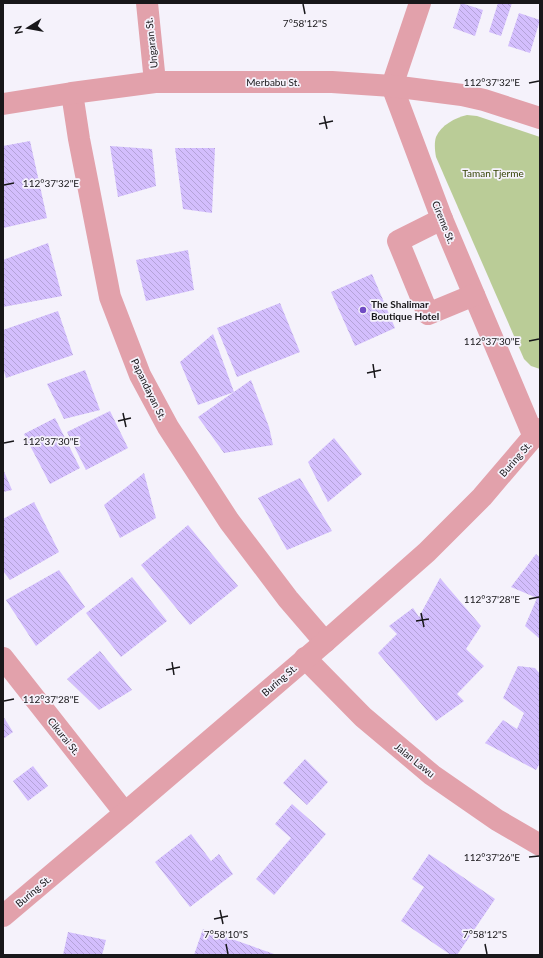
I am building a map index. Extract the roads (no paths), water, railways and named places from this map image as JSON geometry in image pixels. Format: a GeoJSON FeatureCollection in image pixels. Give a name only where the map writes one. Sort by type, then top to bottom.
{"type":"FeatureCollection","features":[{"type":"Feature","properties":{"kind":"street","name":"Ungaran St."},"geometry":{"type":"LineString","coordinates":[[147,3],[155,82]]}},
{"type":"Feature","properties":{"kind":"street"},"geometry":{"type":"LineString","coordinates":[[392,86],[420,3]]}},
{"type":"Feature","properties":{"kind":"street","name":"Merbabu St."},"geometry":{"type":"LineString","coordinates":[[3,104],[155,82],[332,82],[392,86],[462,95],[484,100],[540,118]]}},
{"type":"Feature","properties":{"kind":"street","name":"Cireme St."},"geometry":{"type":"LineString","coordinates":[[392,86],[442,219],[474,295],[537,433]]}},
{"type":"Feature","properties":{"kind":"street","name":"Papandayan St."},"geometry":{"type":"LineString","coordinates":[[72,93],[78,139],[110,297],[140,375],[168,427],[229,521],[288,599],[324,642]]}},
{"type":"Feature","properties":{"kind":"street"},"geometry":{"type":"LineString","coordinates":[[442,219],[398,241],[428,314],[474,295]]}},
{"type":"Feature","properties":{"kind":"street","name":"Buring St."},"geometry":{"type":"LineString","coordinates":[[3,916],[125,813],[427,552],[482,497],[537,433]]}},
{"type":"Feature","properties":{"kind":"street","name":"Cikurai St."},"geometry":{"type":"LineString","coordinates":[[3,658],[125,813]]}},
{"type":"Feature","properties":{"kind":"street","name":"Jalan Lawu"},"geometry":{"type":"LineString","coordinates":[[305,658],[363,717],[432,774],[497,820],[538,839]]}},
{"type":"Feature","properties":{"kind":"place","name":"The Shalimar Boutique Hotel"},"geometry":{"type":"Point","coordinates":[363,310]}},
{"type":"Feature","properties":{"kind":"park label","name":"Taman Tjerme"},"geometry":{"type":"Point","coordinates":[493,173]}}]}
